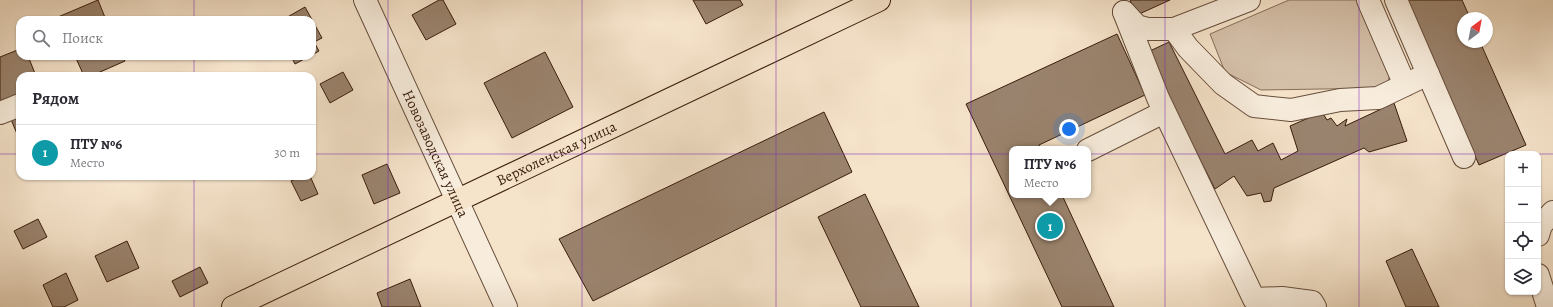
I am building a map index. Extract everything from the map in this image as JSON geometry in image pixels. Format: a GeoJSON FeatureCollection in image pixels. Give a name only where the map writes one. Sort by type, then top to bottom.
{"type":"FeatureCollection","features":[{"type":"Feature","properties":{"kind":"main road","name":"Верхоленская улица"},"geometry":{"type":"LineString","coordinates":[[234,307],[876,1]]}},
{"type":"Feature","properties":{"kind":"street","name":"Новозаводская улица"},"geometry":{"type":"LineString","coordinates":[[364,0],[506,307]]}},
{"type":"Feature","properties":{"kind":"street"},"geometry":{"type":"LineString","coordinates":[[1121,6],[1137,26],[1148,29],[1174,28],[1249,0]]}},
{"type":"Feature","properties":{"kind":"street"},"geometry":{"type":"LineString","coordinates":[[1368,0],[1405,85]]}},
{"type":"Feature","properties":{"kind":"street"},"geometry":{"type":"LineString","coordinates":[[1396,0],[1464,157]]}},
{"type":"Feature","properties":{"kind":"street"},"geometry":{"type":"LineString","coordinates":[[1121,6],[1164,112],[1246,303],[1282,298],[1312,302],[1315,307]]}},
{"type":"Feature","properties":{"kind":"street"},"geometry":{"type":"LineString","coordinates":[[1174,28],[1188,48],[1223,84],[1254,106],[1291,110],[1340,100],[1378,98],[1428,74]]}},
{"type":"Feature","properties":{"kind":"street"},"geometry":{"type":"LineString","coordinates":[[0,113],[16,107]]}},
{"type":"Feature","properties":{"kind":"street"},"geometry":{"type":"LineString","coordinates":[[1091,148],[1164,112]]}},
{"type":"Feature","properties":{"kind":"street"},"geometry":{"type":"LineString","coordinates":[[1541,225],[1553,212]]}},
{"type":"Feature","properties":{"kind":"street"},"geometry":{"type":"LineString","coordinates":[[1541,285],[1548,307]]}},
{"type":"Feature","properties":{"kind":"shaded area"},"geometry":{"type":"Polygon","coordinates":[[[1289,0],[1360,0],[1391,71],[1386,88],[1261,90],[1225,72],[1210,34],[1289,0]]]}},
{"type":"Feature","properties":{"kind":"building"},"geometry":{"type":"Polygon","coordinates":[[[98,0],[104,16],[60,16],[98,0]]]}},
{"type":"Feature","properties":{"kind":"building"},"geometry":{"type":"Polygon","coordinates":[[[439,0],[443,0],[456,24],[426,40],[412,15],[439,0]]]}},
{"type":"Feature","properties":{"kind":"building"},"geometry":{"type":"Polygon","coordinates":[[[693,0],[740,0],[743,5],[706,24],[693,0]]]}},
{"type":"Feature","properties":{"kind":"building"},"geometry":{"type":"Polygon","coordinates":[[[1130,0],[1170,0],[1137,15],[1130,0]]]}},
{"type":"Feature","properties":{"kind":"building"},"geometry":{"type":"Polygon","coordinates":[[[1407,0],[1462,0],[1467,12],[1457,12],[1457,48],[1483,48],[1526,145],[1512,151],[1505,151],[1505,154],[1479,165],[1407,0]]]}},
{"type":"Feature","properties":{"kind":"building"},"geometry":{"type":"Polygon","coordinates":[[[305,7],[310,16],[289,16],[305,7]]]}},
{"type":"Feature","properties":{"kind":"building"},"geometry":{"type":"Polygon","coordinates":[[[316,27],[322,38],[316,41],[316,27]]]}},
{"type":"Feature","properties":{"kind":"building"},"geometry":{"type":"Polygon","coordinates":[[[1117,34],[1145,95],[1040,146],[1009,146],[1009,195],[966,104],[1117,34]]]}},
{"type":"Feature","properties":{"kind":"building"},"geometry":{"type":"Polygon","coordinates":[[[1169,42],[1225,154],[1252,140],[1258,151],[1273,143],[1281,160],[1298,151],[1290,126],[1322,112],[1327,120],[1331,118],[1337,126],[1347,119],[1345,126],[1394,103],[1407,141],[1369,152],[1364,148],[1274,188],[1271,201],[1264,202],[1261,193],[1247,196],[1234,176],[1215,189],[1147,56],[1152,50],[1169,42]]]}},
{"type":"Feature","properties":{"kind":"building"},"geometry":{"type":"Polygon","coordinates":[[[316,46],[319,51],[316,53],[316,46]]]}},
{"type":"Feature","properties":{"kind":"building"},"geometry":{"type":"Polygon","coordinates":[[[16,51],[16,60],[30,60],[34,72],[16,72],[16,100],[0,106],[0,57],[16,51]]]}},
{"type":"Feature","properties":{"kind":"building"},"geometry":{"type":"Polygon","coordinates":[[[545,52],[573,107],[512,138],[484,83],[545,52]]]}},
{"type":"Feature","properties":{"kind":"building"},"geometry":{"type":"Polygon","coordinates":[[[77,60],[125,61],[100,72],[82,72],[77,60]]]}},
{"type":"Feature","properties":{"kind":"building"},"geometry":{"type":"Polygon","coordinates":[[[293,60],[302,60],[295,64],[293,60]]]}},
{"type":"Feature","properties":{"kind":"building"},"geometry":{"type":"Polygon","coordinates":[[[343,72],[353,90],[330,103],[320,84],[343,72]]]}},
{"type":"Feature","properties":{"kind":"building"},"geometry":{"type":"Polygon","coordinates":[[[824,112],[852,172],[593,301],[559,239],[824,112]]]}},
{"type":"Feature","properties":{"kind":"building"},"geometry":{"type":"Polygon","coordinates":[[[16,115],[16,131],[10,117],[16,115]]]}},
{"type":"Feature","properties":{"kind":"building"},"geometry":{"type":"Polygon","coordinates":[[[387,164],[400,193],[374,204],[362,175],[387,164]]]}},
{"type":"Feature","properties":{"kind":"building"},"geometry":{"type":"Polygon","coordinates":[[[312,180],[318,194],[301,201],[291,181],[312,180]]]}},
{"type":"Feature","properties":{"kind":"building"},"geometry":{"type":"Polygon","coordinates":[[[865,194],[919,307],[861,307],[818,217],[865,194]]]}},
{"type":"Feature","properties":{"kind":"building"},"geometry":{"type":"Polygon","coordinates":[[[1010,198],[1063,198],[1114,307],[1062,307],[1010,198]]]}},
{"type":"Feature","properties":{"kind":"building"},"geometry":{"type":"Polygon","coordinates":[[[38,219],[47,237],[23,249],[14,231],[38,219]]]}},
{"type":"Feature","properties":{"kind":"building"},"geometry":{"type":"Polygon","coordinates":[[[127,241],[139,268],[107,282],[95,256],[127,241]]]}},
{"type":"Feature","properties":{"kind":"building"},"geometry":{"type":"Polygon","coordinates":[[[1412,249],[1439,307],[1406,307],[1386,261],[1412,249]]]}},
{"type":"Feature","properties":{"kind":"building"},"geometry":{"type":"Polygon","coordinates":[[[200,267],[208,283],[180,297],[172,281],[200,267]]]}},
{"type":"Feature","properties":{"kind":"building"},"geometry":{"type":"Polygon","coordinates":[[[66,273],[78,300],[64,307],[53,307],[43,285],[66,273]]]}},
{"type":"Feature","properties":{"kind":"building"},"geometry":{"type":"Polygon","coordinates":[[[410,279],[421,307],[382,307],[377,293],[410,279]]]}},
{"type":"Feature","properties":{"kind":"place","name":"ПТУ №6"},"geometry":{"type":"Point","coordinates":[1050,226]}}]}
